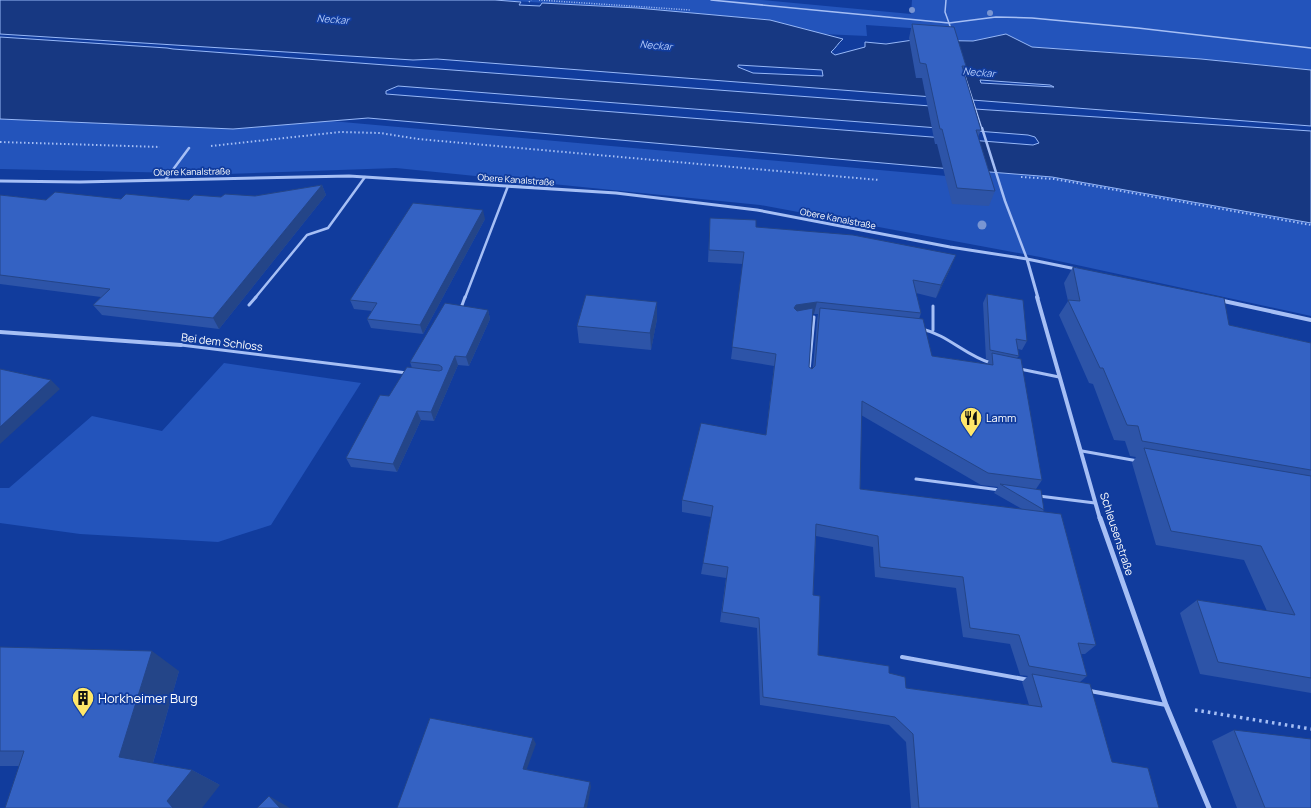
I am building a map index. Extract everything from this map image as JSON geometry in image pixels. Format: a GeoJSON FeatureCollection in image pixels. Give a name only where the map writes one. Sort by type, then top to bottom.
{"type":"FeatureCollection","features":[{"type":"Feature","properties":{"kind":"street","name":"Obere Kanalstraße"},"geometry":{"type":"LineString","coordinates":[[0,181],[57,182],[350,176],[616,193],[757,210],[1080,270]]}},
{"type":"Feature","properties":{"kind":"street","name":"Schleusenstraße"},"geometry":{"type":"LineString","coordinates":[[1026,259],[1059,377],[1082,451],[1095,503],[1166,705],[1209,808]]}},
{"type":"Feature","properties":{"kind":"street"},"geometry":{"type":"LineString","coordinates":[[1211,298],[1311,320]]}},
{"type":"Feature","properties":{"kind":"street","name":"Bei dem Schloss"},"geometry":{"type":"LineString","coordinates":[[0,332],[181,346]]}},
{"type":"Feature","properties":{"kind":"lane"},"geometry":{"type":"LineString","coordinates":[[710,0],[949,23],[996,17],[1032,18],[1138,28],[1311,48]]}},
{"type":"Feature","properties":{"kind":"lane"},"geometry":{"type":"LineString","coordinates":[[946,0],[946,12],[952,34]]}},
{"type":"Feature","properties":{"kind":"lane"},"geometry":{"type":"LineString","coordinates":[[964,72],[1005,201],[1026,259]]}},
{"type":"Feature","properties":{"kind":"lane"},"geometry":{"type":"LineString","coordinates":[[166,179],[189,148]]}},
{"type":"Feature","properties":{"kind":"lane"},"geometry":{"type":"LineString","coordinates":[[249,305],[307,235],[328,228],[365,177]]}},
{"type":"Feature","properties":{"kind":"lane"},"geometry":{"type":"LineString","coordinates":[[461,308],[508,186]]}},
{"type":"Feature","properties":{"kind":"lane"},"geometry":{"type":"LineString","coordinates":[[933,306],[933,330]]}},
{"type":"Feature","properties":{"kind":"lane"},"geometry":{"type":"LineString","coordinates":[[809,378],[814,317]]}},
{"type":"Feature","properties":{"kind":"lane"},"geometry":{"type":"LineString","coordinates":[[808,318],[822,318]]}},
{"type":"Feature","properties":{"kind":"lane"},"geometry":{"type":"LineString","coordinates":[[917,328],[933,330],[981,361],[996,364]]}},
{"type":"Feature","properties":{"kind":"lane","name":"Bei dem Schloss"},"geometry":{"type":"LineString","coordinates":[[181,346],[410,373]]}},
{"type":"Feature","properties":{"kind":"lane"},"geometry":{"type":"LineString","coordinates":[[1012,367],[1059,377]]}},
{"type":"Feature","properties":{"kind":"lane"},"geometry":{"type":"LineString","coordinates":[[1082,451],[1143,462]]}},
{"type":"Feature","properties":{"kind":"lane"},"geometry":{"type":"LineString","coordinates":[[916,479],[1002,491]]}},
{"type":"Feature","properties":{"kind":"lane"},"geometry":{"type":"LineString","coordinates":[[1033,495],[1095,503]]}},
{"type":"Feature","properties":{"kind":"lane"},"geometry":{"type":"LineString","coordinates":[[902,657],[1034,681]]}},
{"type":"Feature","properties":{"kind":"lane"},"geometry":{"type":"LineString","coordinates":[[1081,689],[1166,705]]}},
{"type":"Feature","properties":{"kind":"path"},"geometry":{"type":"LineString","coordinates":[[418,140],[879,180]]}},
{"type":"Feature","properties":{"kind":"path"},"geometry":{"type":"LineString","coordinates":[[1016,177],[1054,179],[1311,225]]}},
{"type":"Feature","properties":{"kind":"path"},"geometry":{"type":"LineString","coordinates":[[1166,705],[1311,729]]}},
{"type":"Feature","properties":{"kind":"shaded area"},"geometry":{"type":"Polygon","coordinates":[[[495,0],[761,0],[911,14],[912,0],[1311,0],[1311,70],[1201,59],[1032,47],[1006,34],[973,41],[950,41],[925,29],[866,25],[867,36],[822,34],[770,20],[637,8],[495,0]]]}},
{"type":"Feature","properties":{"kind":"shaded area"},"geometry":{"type":"Polygon","coordinates":[[[0,119],[233,129],[331,121],[991,180],[989,172],[1052,177],[1311,223],[1311,316],[1040,257],[760,205],[396,168],[227,174],[0,169],[0,119]]]}},
{"type":"Feature","properties":{"kind":"shaded area"},"geometry":{"type":"Polygon","coordinates":[[[224,363],[361,383],[271,525],[218,542],[80,534],[0,523],[0,488],[9,488],[92,416],[162,431],[224,363]]]}},
{"type":"Feature","properties":{"kind":"water","name":"Neckar"},"geometry":{"type":"Polygon","coordinates":[[[0,0],[495,0],[521,2],[519,5],[540,6],[542,3],[637,8],[770,20],[843,39],[831,52],[835,55],[865,47],[865,42],[886,44],[913,40],[973,41],[1006,34],[1032,47],[1201,59],[1311,70],[1311,126],[437,59],[413,60],[0,34],[0,0]],[[738,65],[738,67],[753,73],[823,76],[822,70],[738,65]],[[980,80],[981,83],[1054,87],[1050,85],[980,80]]]}},
{"type":"Feature","properties":{"kind":"water"},"geometry":{"type":"Polygon","coordinates":[[[0,37],[167,48],[944,107],[1311,131],[1311,223],[1052,177],[368,118],[233,129],[0,119],[0,37]],[[398,86],[386,91],[386,94],[1033,145],[1039,143],[1035,137],[1028,135],[398,86]]]}},
{"type":"Feature","properties":{"kind":"building"},"geometry":{"type":"Polygon","coordinates":[[[912,24],[954,27],[966,66],[962,66],[981,130],[976,130],[995,191],[957,188],[942,129],[940,129],[926,64],[920,63],[912,24]]]}},
{"type":"Feature","properties":{"kind":"building"},"geometry":{"type":"Polygon","coordinates":[[[322,185],[213,318],[93,305],[110,289],[0,275],[0,195],[46,200],[55,192],[121,199],[126,194],[189,200],[194,195],[221,197],[225,194],[255,196],[322,185]]]}},
{"type":"Feature","properties":{"kind":"building"},"geometry":{"type":"Polygon","coordinates":[[[413,203],[483,210],[420,325],[367,319],[377,303],[350,300],[413,203]]]}},
{"type":"Feature","properties":{"kind":"building"},"geometry":{"type":"Polygon","coordinates":[[[710,218],[756,220],[756,227],[853,235],[956,255],[941,285],[913,280],[921,313],[817,302],[796,305],[794,308],[797,311],[813,308],[809,367],[812,369],[815,366],[820,308],[923,319],[932,356],[993,365],[992,353],[1021,359],[1042,480],[988,473],[862,401],[860,489],[1061,514],[1096,645],[1078,643],[1087,676],[1029,666],[1019,635],[970,628],[963,577],[880,567],[878,536],[816,524],[813,595],[820,596],[818,655],[889,666],[889,673],[905,677],[906,688],[1042,707],[1032,674],[1090,684],[1112,762],[1148,768],[1159,808],[919,808],[913,734],[895,717],[763,697],[759,618],[722,612],[728,567],[703,563],[713,506],[682,500],[701,423],[766,435],[776,354],[732,347],[744,252],[709,250],[710,218]]]}},
{"type":"Feature","properties":{"kind":"building"},"geometry":{"type":"Polygon","coordinates":[[[1073,267],[1224,298],[1229,325],[1311,343],[1311,470],[1142,441],[1138,426],[1127,425],[1103,368],[1100,368],[1068,300],[1080,301],[1073,267]]]}},
{"type":"Feature","properties":{"kind":"building"},"geometry":{"type":"Polygon","coordinates":[[[987,294],[1023,300],[1027,341],[1016,339],[1019,356],[990,350],[987,294]]]}},
{"type":"Feature","properties":{"kind":"building"},"geometry":{"type":"Polygon","coordinates":[[[586,295],[657,302],[650,333],[577,326],[586,295]]]}},
{"type":"Feature","properties":{"kind":"building"},"geometry":{"type":"Polygon","coordinates":[[[445,303],[488,310],[466,357],[455,356],[431,412],[417,411],[393,464],[346,458],[380,395],[389,396],[407,367],[439,371],[442,370],[442,367],[439,365],[410,362],[445,303]]]}},
{"type":"Feature","properties":{"kind":"building"},"geometry":{"type":"Polygon","coordinates":[[[0,369],[51,380],[0,427],[0,369]]]}},
{"type":"Feature","properties":{"kind":"building"},"geometry":{"type":"Polygon","coordinates":[[[1144,448],[1311,476],[1311,678],[1218,662],[1197,600],[1295,615],[1261,546],[1171,531],[1144,448]]]}},
{"type":"Feature","properties":{"kind":"building"},"geometry":{"type":"Polygon","coordinates":[[[1000,484],[1041,490],[1044,510],[1000,484]]]}},
{"type":"Feature","properties":{"kind":"building","name":"Horkheimer Burg"},"geometry":{"type":"Polygon","coordinates":[[[0,647],[152,651],[119,757],[192,770],[167,801],[173,808],[5,808],[24,751],[0,751],[0,647]]]}},
{"type":"Feature","properties":{"kind":"building"},"geometry":{"type":"Polygon","coordinates":[[[430,718],[533,738],[523,769],[590,782],[584,808],[397,808],[430,718]]]}},
{"type":"Feature","properties":{"kind":"building"},"geometry":{"type":"Polygon","coordinates":[[[1234,730],[1311,739],[1311,808],[1265,808],[1234,730]]]}},
{"type":"Feature","properties":{"kind":"building"},"geometry":{"type":"Polygon","coordinates":[[[269,796],[280,808],[257,808],[269,796]]]}},
{"type":"Feature","properties":{"kind":"place","name":"Lamm"},"geometry":{"type":"Point","coordinates":[971,438]}},
{"type":"Feature","properties":{"kind":"place","name":"Horkheimer Burg"},"geometry":{"type":"Point","coordinates":[83,718]}}]}
